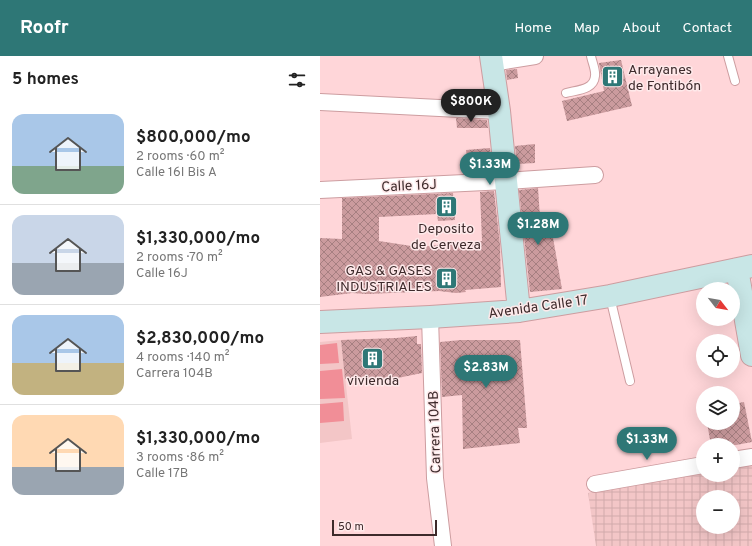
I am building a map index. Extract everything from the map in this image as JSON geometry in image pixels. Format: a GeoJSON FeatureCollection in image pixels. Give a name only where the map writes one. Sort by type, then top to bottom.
{"type":"FeatureCollection","features":[{"type":"Feature","properties":{"kind":"main road"},"geometry":{"type":"LineString","coordinates":[[492,59],[500,111],[519,311]]}},
{"type":"Feature","properties":{"kind":"main road"},"geometry":{"type":"LineString","coordinates":[[744,267],[752,355]]}},
{"type":"Feature","properties":{"kind":"main road","name":"Avenida Calle 17"},"geometry":{"type":"LineString","coordinates":[[320,322],[519,311],[610,296],[744,267]]}},
{"type":"Feature","properties":{"kind":"street"},"geometry":{"type":"LineString","coordinates":[[492,59],[535,56]]}},
{"type":"Feature","properties":{"kind":"street"},"geometry":{"type":"LineString","coordinates":[[320,102],[500,111]]}},
{"type":"Feature","properties":{"kind":"street","name":"Calle 16J"},"geometry":{"type":"LineString","coordinates":[[320,190],[595,175]]}},
{"type":"Feature","properties":{"kind":"street","name":"Carrera 104B"},"geometry":{"type":"LineString","coordinates":[[430,317],[436,478],[443,546]]}},
{"type":"Feature","properties":{"kind":"street"},"geometry":{"type":"LineString","coordinates":[[740,459],[752,457]]}},
{"type":"Feature","properties":{"kind":"street"},"geometry":{"type":"LineString","coordinates":[[595,484],[696,466]]}},
{"type":"Feature","properties":{"kind":"lane"},"geometry":{"type":"LineString","coordinates":[[566,93],[585,89],[592,84],[595,75],[591,56]]}},
{"type":"Feature","properties":{"kind":"lane"},"geometry":{"type":"LineString","coordinates":[[728,56],[735,82]]}},
{"type":"Feature","properties":{"kind":"lane"},"geometry":{"type":"LineString","coordinates":[[610,296],[630,381]]}},
{"type":"Feature","properties":{"kind":"shaded area"},"geometry":{"type":"Polygon","coordinates":[[[341,340],[352,439],[320,443],[320,342],[341,340]]]}},
{"type":"Feature","properties":{"kind":"shaded area"},"geometry":{"type":"Polygon","coordinates":[[[337,343],[339,363],[320,364],[320,345],[337,343]]]}},
{"type":"Feature","properties":{"kind":"shaded area"},"geometry":{"type":"Polygon","coordinates":[[[342,369],[345,398],[320,399],[320,371],[342,369]]]}},
{"type":"Feature","properties":{"kind":"shaded area"},"geometry":{"type":"Polygon","coordinates":[[[343,402],[344,421],[320,423],[320,404],[343,402]]]}},
{"type":"Feature","properties":{"kind":"shaded area"},"geometry":{"type":"Polygon","coordinates":[[[752,464],[752,546],[596,546],[588,493],[696,474],[696,482],[740,482],[740,466],[752,464]]]}},
{"type":"Feature","properties":{"kind":"building","name":"Arrayanes de Fontibón"},"geometry":{"type":"Polygon","coordinates":[[[621,60],[632,106],[567,121],[562,101],[604,91],[599,63],[621,60]]]}},
{"type":"Feature","properties":{"kind":"building"},"geometry":{"type":"Polygon","coordinates":[[[517,69],[518,78],[507,80],[506,70],[517,69]]]}},
{"type":"Feature","properties":{"kind":"building"},"geometry":{"type":"Polygon","coordinates":[[[483,95],[484,101],[466,100],[466,96],[483,95]]]}},
{"type":"Feature","properties":{"kind":"building"},"geometry":{"type":"Polygon","coordinates":[[[456,118],[487,120],[488,128],[457,128],[456,118]]]}},
{"type":"Feature","properties":{"kind":"building"},"geometry":{"type":"Polygon","coordinates":[[[535,144],[535,163],[517,164],[515,146],[535,144]]]}},
{"type":"Feature","properties":{"kind":"building"},"geometry":{"type":"Polygon","coordinates":[[[490,148],[492,165],[468,167],[466,150],[490,148]]]}},
{"type":"Feature","properties":{"kind":"building"},"geometry":{"type":"Polygon","coordinates":[[[538,188],[541,232],[552,232],[562,289],[530,292],[519,190],[538,188]]]}},
{"type":"Feature","properties":{"kind":"building"},"geometry":{"type":"Polygon","coordinates":[[[494,191],[500,245],[501,287],[465,290],[466,292],[456,293],[439,291],[367,294],[352,293],[320,297],[320,238],[342,239],[342,198],[453,193],[455,220],[438,221],[437,214],[379,217],[379,241],[418,247],[482,241],[480,192],[494,191]]]}},
{"type":"Feature","properties":{"kind":"building"},"geometry":{"type":"Polygon","coordinates":[[[417,336],[417,344],[421,344],[422,373],[388,380],[359,377],[345,379],[341,340],[417,336]]]}},
{"type":"Feature","properties":{"kind":"building"},"geometry":{"type":"Polygon","coordinates":[[[461,340],[520,340],[527,428],[518,428],[520,443],[463,449],[462,395],[442,397],[440,342],[461,340]]]}},
{"type":"Feature","properties":{"kind":"building"},"geometry":{"type":"Polygon","coordinates":[[[744,402],[752,442],[740,444],[740,438],[710,438],[708,430],[740,430],[740,403],[744,402]]]}},
{"type":"Feature","properties":{"kind":"place","name":"Arrayanes de Fontibón"},"geometry":{"type":"Point","coordinates":[613,77]}},
{"type":"Feature","properties":{"kind":"place","name":"Deposito de Cerveza"},"geometry":{"type":"Point","coordinates":[446,206]}},
{"type":"Feature","properties":{"kind":"place","name":"GAS & GASES INDUSTRIALES"},"geometry":{"type":"Point","coordinates":[447,278]}},
{"type":"Feature","properties":{"kind":"place","name":"vivienda"},"geometry":{"type":"Point","coordinates":[373,358]}}]}
